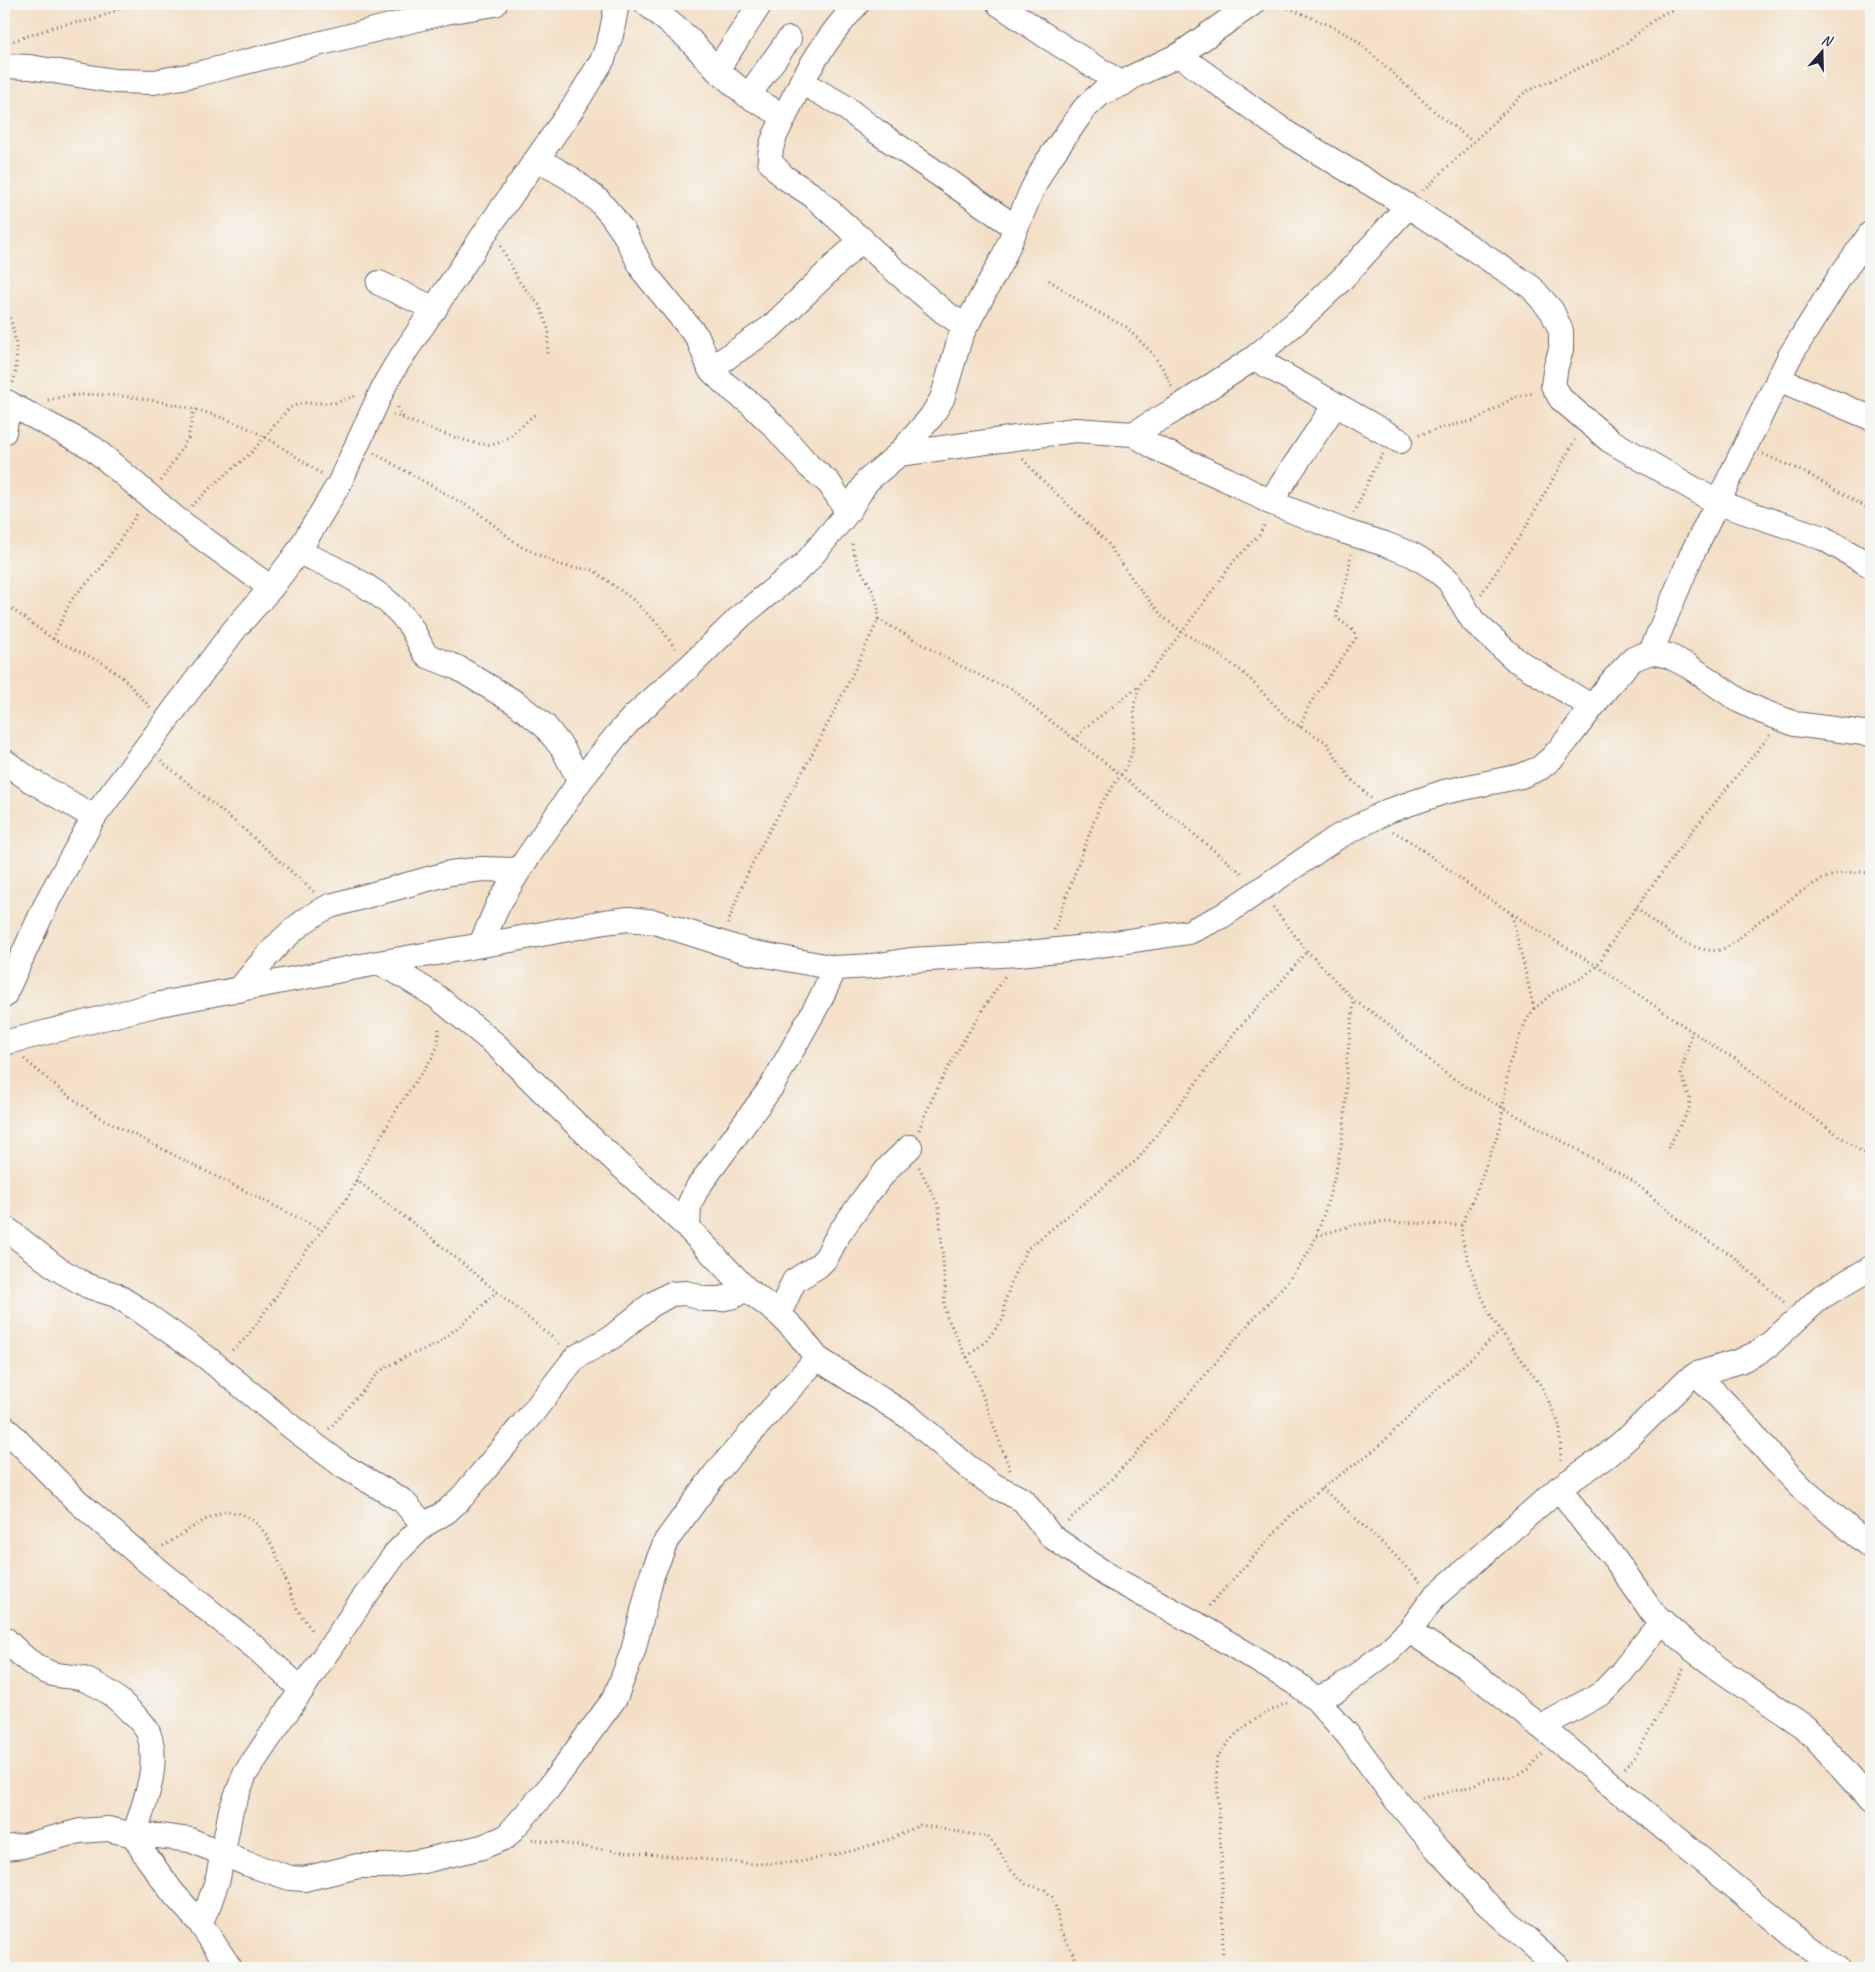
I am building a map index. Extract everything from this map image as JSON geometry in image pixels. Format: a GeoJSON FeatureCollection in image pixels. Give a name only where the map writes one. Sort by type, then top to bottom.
{"type":"FeatureCollection","features":[{"type":"Feature","properties":{"kind":"street"},"geometry":{"type":"LineString","coordinates":[[4,66],[30,67],[114,81],[154,82],[193,75],[446,12],[495,4]]}},
{"type":"Feature","properties":{"kind":"street"},"geometry":{"type":"LineString","coordinates":[[4,996],[50,898],[94,817],[234,630],[271,588],[298,552],[339,484],[386,382],[491,224],[574,106],[603,59],[611,35],[617,4]]}},
{"type":"Feature","properties":{"kind":"street"},"geometry":{"type":"LineString","coordinates":[[647,4],[688,38],[716,70],[748,96],[784,116]]}},
{"type":"Feature","properties":{"kind":"street"},"geometry":{"type":"LineString","coordinates":[[716,70],[760,4]]}},
{"type":"Feature","properties":{"kind":"street"},"geometry":{"type":"LineString","coordinates":[[857,4],[841,22],[801,82],[769,150],[770,162],[784,177],[812,195],[944,312],[959,322],[968,322]]}},
{"type":"Feature","properties":{"kind":"street"},"geometry":{"type":"LineString","coordinates":[[999,4],[1122,84]]}},
{"type":"Feature","properties":{"kind":"street"},"geometry":{"type":"LineString","coordinates":[[480,944],[498,905],[519,870],[580,781],[634,716],[689,667],[742,615],[805,564],[848,512],[867,481],[899,454],[931,417],[942,398],[961,335],[1003,258],[1015,227],[1045,165],[1084,109],[1100,94],[1179,55],[1252,4]]}},
{"type":"Feature","properties":{"kind":"street"},"geometry":{"type":"LineString","coordinates":[[748,96],[789,39]]}},
{"type":"Feature","properties":{"kind":"street"},"geometry":{"type":"LineString","coordinates":[[1179,55],[1288,134],[1408,206],[1531,287],[1552,311],[1561,331],[1561,350],[1553,385],[1561,399],[1616,444],[1718,503],[1823,538],[1871,566]]}},
{"type":"Feature","properties":{"kind":"street"},"geometry":{"type":"LineString","coordinates":[[801,82],[842,105],[1015,227]]}},
{"type":"Feature","properties":{"kind":"street"},"geometry":{"type":"LineString","coordinates":[[537,159],[570,178],[599,201],[624,233],[644,272],[698,338],[710,369],[725,384],[751,404],[809,466],[829,483],[848,512]]}},
{"type":"Feature","properties":{"kind":"street"},"geometry":{"type":"LineString","coordinates":[[1134,434],[1254,358],[1299,320],[1341,280],[1408,206]]}},
{"type":"Feature","properties":{"kind":"street"},"geometry":{"type":"LineString","coordinates":[[1651,652],[1692,554],[1718,503],[1744,445],[1790,356],[1841,275],[1871,233]]}},
{"type":"Feature","properties":{"kind":"street"},"geometry":{"type":"LineString","coordinates":[[710,369],[770,328],[862,239]]}},
{"type":"Feature","properties":{"kind":"street"},"geometry":{"type":"LineString","coordinates":[[378,283],[435,309]]}},
{"type":"Feature","properties":{"kind":"street"},"geometry":{"type":"LineString","coordinates":[[1254,358],[1400,441]]}},
{"type":"Feature","properties":{"kind":"street"},"geometry":{"type":"LineString","coordinates":[[1778,379],[1871,418]]}},
{"type":"Feature","properties":{"kind":"street"},"geometry":{"type":"LineString","coordinates":[[1841,406],[1871,398]]}},
{"type":"Feature","properties":{"kind":"street"},"geometry":{"type":"LineString","coordinates":[[4,432],[11,404],[93,448],[175,518],[271,588]]}},
{"type":"Feature","properties":{"kind":"street"},"geometry":{"type":"LineString","coordinates":[[1270,502],[1335,405]]}},
{"type":"Feature","properties":{"kind":"street"},"geometry":{"type":"LineString","coordinates":[[899,454],[1075,430],[1134,434],[1156,448],[1228,480],[1270,502],[1350,534],[1413,554],[1449,581],[1468,613],[1480,628],[1516,660],[1592,707]]}},
{"type":"Feature","properties":{"kind":"street"},"geometry":{"type":"LineString","coordinates":[[298,552],[328,564],[380,596],[408,623],[428,656],[458,668],[524,709],[545,726],[563,749],[580,781]]}},
{"type":"Feature","properties":{"kind":"street"},"geometry":{"type":"LineString","coordinates":[[6,1042],[155,1005],[480,944],[629,919],[655,922],[749,952],[835,968],[873,966],[910,960],[1045,952],[1136,941],[1189,932],[1222,916],[1260,888],[1336,838],[1380,815],[1444,792],[1521,776],[1540,768],[1553,757],[1613,680],[1633,659],[1651,652],[1670,656],[1690,667],[1740,701],[1784,720],[1795,724],[1871,734]]}},
{"type":"Feature","properties":{"kind":"street"},"geometry":{"type":"LineString","coordinates":[[4,760],[30,780],[94,817]]}},
{"type":"Feature","properties":{"kind":"street"},"geometry":{"type":"LineString","coordinates":[[238,990],[296,926],[318,911],[450,873],[483,869],[519,870]]}},
{"type":"Feature","properties":{"kind":"street"},"geometry":{"type":"LineString","coordinates":[[378,963],[436,996],[496,1045],[576,1124],[688,1228],[746,1288],[779,1314],[797,1332],[817,1358],[912,1419],[968,1467],[1023,1500],[1051,1536],[1107,1575],[1196,1623],[1297,1684],[1316,1699],[1348,1735],[1397,1801],[1437,1849],[1485,1902],[1558,1968]]}},
{"type":"Feature","properties":{"kind":"street"},"geometry":{"type":"LineString","coordinates":[[688,1228],[689,1205],[698,1187],[772,1086],[819,1002],[835,968]]}},
{"type":"Feature","properties":{"kind":"street"},"geometry":{"type":"LineString","coordinates":[[779,1314],[794,1281],[818,1266],[826,1258],[838,1235],[868,1193],[890,1166],[910,1147]]}},
{"type":"Feature","properties":{"kind":"street"},"geometry":{"type":"LineString","coordinates":[[4,1227],[58,1269],[88,1286],[116,1295],[138,1308],[206,1357],[343,1466],[403,1501],[424,1525]]}},
{"type":"Feature","properties":{"kind":"street"},"geometry":{"type":"LineString","coordinates":[[1316,1699],[1337,1690],[1387,1652],[1409,1630],[1434,1597],[1559,1488],[1605,1457],[1631,1435],[1686,1381],[1698,1374],[1740,1361],[1757,1353],[1834,1288],[1871,1268]]}},
{"type":"Feature","properties":{"kind":"street"},"geometry":{"type":"LineString","coordinates":[[200,1923],[214,1891],[231,1810],[245,1774],[325,1654],[396,1553],[424,1525],[446,1512],[462,1497],[534,1412],[576,1357],[612,1337],[650,1305],[671,1294],[686,1294],[720,1299],[734,1296],[746,1288]]}},
{"type":"Feature","properties":{"kind":"street"},"geometry":{"type":"LineString","coordinates":[[4,1848],[23,1846],[80,1831],[108,1829],[134,1835],[190,1840],[273,1873],[290,1878],[304,1879],[358,1866],[386,1866],[424,1862],[482,1847],[506,1837],[548,1789],[614,1698],[633,1651],[652,1575],[666,1541],[715,1474],[817,1358]]}},
{"type":"Feature","properties":{"kind":"street"},"geometry":{"type":"LineString","coordinates":[[1698,1374],[1805,1491],[1871,1548]]}},
{"type":"Feature","properties":{"kind":"street"},"geometry":{"type":"LineString","coordinates":[[4,1427],[76,1500],[143,1558],[256,1648],[302,1690]]}},
{"type":"Feature","properties":{"kind":"street"},"geometry":{"type":"LineString","coordinates":[[1559,1488],[1586,1525],[1616,1560],[1652,1612],[1695,1651],[1805,1727],[1871,1801]]}},
{"type":"Feature","properties":{"kind":"street"},"geometry":{"type":"LineString","coordinates":[[1548,1732],[1602,1693],[1621,1673],[1662,1621]]}},
{"type":"Feature","properties":{"kind":"street"},"geometry":{"type":"LineString","coordinates":[[1409,1630],[1467,1668],[1608,1781],[1806,1946],[1837,1968]]}},
{"type":"Feature","properties":{"kind":"street"},"geometry":{"type":"LineString","coordinates":[[4,1638],[38,1667],[53,1674],[84,1679],[102,1687],[122,1702],[141,1722],[149,1734],[152,1750],[151,1779],[134,1835],[146,1856],[200,1923],[230,1968]]}},
{"type":"Feature","properties":{"kind":"path"},"geometry":{"type":"LineString","coordinates":[[4,44],[60,25],[93,20],[131,4]]}},
{"type":"Feature","properties":{"kind":"path"},"geometry":{"type":"LineString","coordinates":[[1279,4],[1354,38],[1434,111],[1473,142]]}},
{"type":"Feature","properties":{"kind":"path"},"geometry":{"type":"LineString","coordinates":[[1408,206],[1525,92],[1602,58],[1625,44],[1659,16],[1676,8],[1694,4]]}},
{"type":"Feature","properties":{"kind":"path"},"geometry":{"type":"LineString","coordinates":[[491,224],[520,283],[540,306],[549,331],[547,356]]}},
{"type":"Feature","properties":{"kind":"path"},"geometry":{"type":"LineString","coordinates":[[1049,280],[1088,307],[1126,327],[1136,336],[1152,353],[1170,381],[1173,411]]}},
{"type":"Feature","properties":{"kind":"path"},"geometry":{"type":"LineString","coordinates":[[4,304],[9,315],[16,344],[15,375],[11,404],[56,397],[108,395],[194,409],[236,423],[265,437],[339,484]]}},
{"type":"Feature","properties":{"kind":"path"},"geometry":{"type":"LineString","coordinates":[[175,518],[194,504],[238,465],[265,437],[284,413],[294,405],[334,403],[386,382]]}},
{"type":"Feature","properties":{"kind":"path"},"geometry":{"type":"LineString","coordinates":[[1300,726],[1309,705],[1356,638],[1354,632],[1337,618],[1336,614],[1346,579],[1350,534],[1374,469],[1389,448],[1400,441],[1444,427],[1473,421],[1515,397],[1531,394],[1553,385]]}},
{"type":"Feature","properties":{"kind":"path"},"geometry":{"type":"LineString","coordinates":[[53,639],[71,600],[102,567],[125,529],[185,444],[191,428],[194,409]]}},
{"type":"Feature","properties":{"kind":"path"},"geometry":{"type":"LineString","coordinates":[[374,409],[473,442],[488,445],[502,441],[535,414]]}},
{"type":"Feature","properties":{"kind":"path"},"geometry":{"type":"LineString","coordinates":[[1468,613],[1520,537],[1586,421]]}},
{"type":"Feature","properties":{"kind":"path"},"geometry":{"type":"LineString","coordinates":[[1007,439],[1036,474],[1107,542],[1146,597],[1162,616],[1182,632],[1208,647],[1245,674],[1289,720],[1326,742],[1349,777],[1365,793],[1380,815],[1416,846],[1476,890],[1597,966],[1734,1058],[1871,1158]]}},
{"type":"Feature","properties":{"kind":"path"},"geometry":{"type":"LineString","coordinates":[[359,444],[476,511],[520,546],[558,564],[593,570],[632,599],[658,624],[689,667]]}},
{"type":"Feature","properties":{"kind":"path"},"geometry":{"type":"LineString","coordinates":[[1744,445],[1808,474],[1871,510]]}},
{"type":"Feature","properties":{"kind":"path"},"geometry":{"type":"LineString","coordinates":[[1074,740],[1085,728],[1140,685],[1234,561],[1263,530],[1270,502]]}},
{"type":"Feature","properties":{"kind":"path"},"geometry":{"type":"LineString","coordinates":[[722,944],[737,895],[767,832],[804,770],[842,699],[878,619],[878,608],[870,582],[860,569],[852,544],[852,524],[848,512]]}},
{"type":"Feature","properties":{"kind":"path"},"geometry":{"type":"LineString","coordinates":[[4,603],[53,639],[104,663],[123,678],[164,722]]}},
{"type":"Feature","properties":{"kind":"path"},"geometry":{"type":"LineString","coordinates":[[878,619],[959,665],[1014,689],[1035,709],[1120,774],[1260,888],[1273,908],[1307,951],[1354,1000],[1382,1019],[1441,1070],[1466,1087],[1633,1181],[1690,1229],[1731,1255],[1800,1315]]}},
{"type":"Feature","properties":{"kind":"path"},"geometry":{"type":"LineString","coordinates":[[1045,952],[1100,805],[1127,766],[1132,753],[1135,728],[1134,705],[1140,685]]}},
{"type":"Feature","properties":{"kind":"path"},"geometry":{"type":"LineString","coordinates":[[1559,1488],[1562,1449],[1560,1427],[1541,1386],[1493,1320],[1476,1284],[1461,1233],[1465,1216],[1473,1200],[1500,1128],[1509,1064],[1526,1021],[1534,1009],[1553,993],[1583,977],[1597,966],[1636,907],[1716,801],[1784,720]]}},
{"type":"Feature","properties":{"kind":"path"},"geometry":{"type":"LineString","coordinates":[[146,748],[246,830],[330,906]]}},
{"type":"Feature","properties":{"kind":"path"},"geometry":{"type":"LineString","coordinates":[[1636,907],[1646,917],[1672,936],[1706,950],[1720,950],[1736,941],[1811,884],[1835,874],[1856,871],[1871,873]]}},
{"type":"Feature","properties":{"kind":"path"},"geometry":{"type":"LineString","coordinates":[[1512,914],[1534,1009]]}},
{"type":"Feature","properties":{"kind":"path"},"geometry":{"type":"LineString","coordinates":[[967,1357],[986,1341],[1004,1318],[1004,1305],[1013,1277],[1027,1249],[1138,1159],[1239,1027],[1276,988],[1307,951]]}},
{"type":"Feature","properties":{"kind":"path"},"geometry":{"type":"LineString","coordinates":[[1019,954],[965,1038],[932,1097],[910,1147],[939,1207],[945,1288],[944,1304],[947,1318],[967,1357],[992,1416],[999,1443],[1023,1500]]}},
{"type":"Feature","properties":{"kind":"path"},"geometry":{"type":"LineString","coordinates":[[206,1357],[226,1355],[246,1338],[280,1291],[292,1270],[348,1197],[396,1111],[438,1046],[439,1031],[436,996]]}},
{"type":"Feature","properties":{"kind":"path"},"geometry":{"type":"LineString","coordinates":[[1051,1536],[1098,1494],[1194,1389],[1247,1326],[1271,1301],[1299,1265],[1316,1236],[1337,1164],[1344,1125],[1347,1059],[1354,1000]]}},
{"type":"Feature","properties":{"kind":"path"},"geometry":{"type":"LineString","coordinates":[[1668,1148],[1690,1109],[1690,1099],[1682,1081],[1681,1070],[1692,1031]]}},
{"type":"Feature","properties":{"kind":"path"},"geometry":{"type":"LineString","coordinates":[[6,1042],[27,1063],[99,1117],[322,1230]]}},
{"type":"Feature","properties":{"kind":"path"},"geometry":{"type":"LineString","coordinates":[[356,1180],[422,1230],[576,1357]]}},
{"type":"Feature","properties":{"kind":"path"},"geometry":{"type":"LineString","coordinates":[[1316,1236],[1354,1225],[1380,1222],[1463,1225]]}},
{"type":"Feature","properties":{"kind":"path"},"geometry":{"type":"LineString","coordinates":[[314,1444],[380,1371],[405,1357],[436,1344],[473,1315],[496,1292]]}},
{"type":"Feature","properties":{"kind":"path"},"geometry":{"type":"LineString","coordinates":[[1196,1623],[1285,1522],[1322,1488],[1377,1448],[1434,1392],[1501,1331]]}},
{"type":"Feature","properties":{"kind":"path"},"geometry":{"type":"LineString","coordinates":[[1322,1488],[1390,1550],[1434,1597]]}},
{"type":"Feature","properties":{"kind":"path"},"geometry":{"type":"LineString","coordinates":[[143,1558],[213,1516],[228,1511],[247,1516],[265,1532],[276,1552],[285,1582],[296,1607],[325,1654]]}},
{"type":"Feature","properties":{"kind":"path"},"geometry":{"type":"LineString","coordinates":[[1608,1781],[1636,1756],[1676,1680],[1695,1651]]}},
{"type":"Feature","properties":{"kind":"path"},"geometry":{"type":"LineString","coordinates":[[1223,1968],[1221,1863],[1216,1760],[1236,1733],[1257,1717],[1287,1702],[1316,1699]]}},
{"type":"Feature","properties":{"kind":"path"},"geometry":{"type":"LineString","coordinates":[[1397,1801],[1463,1789],[1487,1778],[1510,1777],[1521,1773],[1538,1760],[1548,1732]]}},
{"type":"Feature","properties":{"kind":"path"},"geometry":{"type":"LineString","coordinates":[[506,1837],[544,1840],[606,1850],[755,1864],[800,1862],[855,1850],[920,1825],[988,1838],[998,1849],[1009,1868],[1026,1884],[1044,1890],[1052,1897],[1057,1910],[1060,1930],[1081,1968]]}}]}
